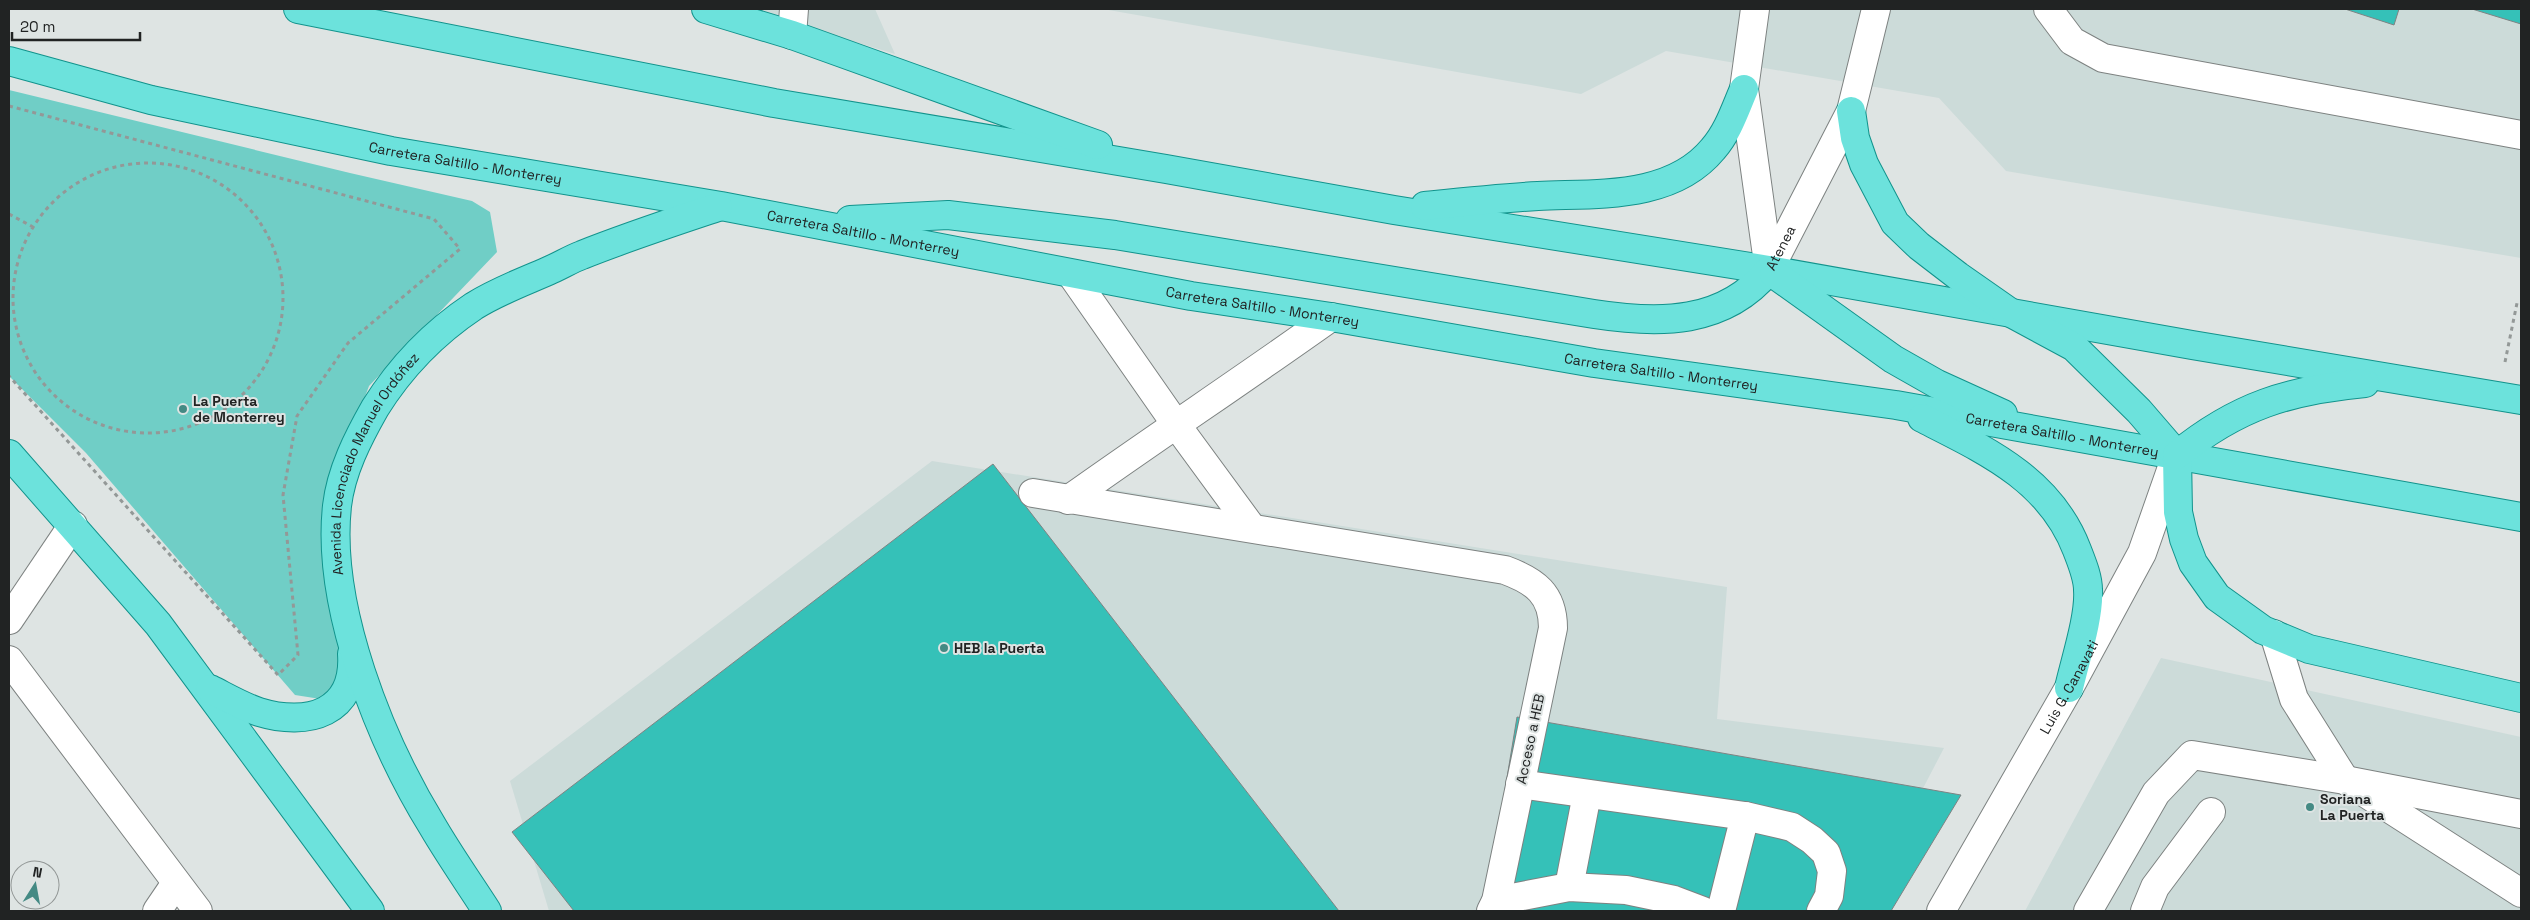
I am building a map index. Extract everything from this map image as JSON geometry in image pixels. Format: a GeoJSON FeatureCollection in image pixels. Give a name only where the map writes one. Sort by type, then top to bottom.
{"type":"FeatureCollection","features":[{"type":"Feature","properties":{"kind":"main road"},"geometry":{"type":"LineString","coordinates":[[298,9],[774,103],[1166,169],[1394,210],[1769,270],[2510,398]]}},
{"type":"Feature","properties":{"kind":"main road"},"geometry":{"type":"LineString","coordinates":[[706,9],[793,22],[1166,169]]}},
{"type":"Feature","properties":{"kind":"main road","name":"Carretera Saltillo - Monterrey"},"geometry":{"type":"LineString","coordinates":[[9,61],[151,100],[391,151],[721,206],[1191,296],[1331,317],[1594,363],[1896,404],[2521,517]]}},
{"type":"Feature","properties":{"kind":"main road"},"geometry":{"type":"LineString","coordinates":[[1394,210],[1511,198],[1609,195],[1641,189],[1672,178],[1694,165],[1712,150],[1730,124],[1744,89]]}},
{"type":"Feature","properties":{"kind":"main road"},"geometry":{"type":"LineString","coordinates":[[1851,111],[1855,138],[1864,164],[1895,223],[1918,246],[2012,313],[2074,347],[2139,411],[2177,455],[2178,512],[2184,539],[2193,563],[2217,597],[2263,630],[2309,649],[2521,698]]}},
{"type":"Feature","properties":{"kind":"main road","name":"Avenida Licenciado Manuel Ordóñez"},"geometry":{"type":"LineString","coordinates":[[487,911],[432,826],[398,763],[368,690],[351,637],[341,590],[335,542],[337,504],[346,465],[367,423],[392,381],[431,340],[473,306],[507,287],[588,252],[721,206]]}},
{"type":"Feature","properties":{"kind":"main road"},"geometry":{"type":"LineString","coordinates":[[806,222],[948,215],[1115,235],[1594,314],[1651,320],[1685,317],[1720,307],[1742,298],[1758,284],[1769,270]]}},
{"type":"Feature","properties":{"kind":"main road"},"geometry":{"type":"LineString","coordinates":[[1769,270],[1893,359],[1937,384],[2034,430]]}},
{"type":"Feature","properties":{"kind":"main road"},"geometry":{"type":"LineString","coordinates":[[2177,455],[2216,425],[2257,404],[2343,385],[2398,380]]}},
{"type":"Feature","properties":{"kind":"main road"},"geometry":{"type":"LineString","coordinates":[[1896,404],[1984,450],[2027,480],[2062,518],[2083,565],[2089,591],[2068,688]]}},
{"type":"Feature","properties":{"kind":"main road"},"geometry":{"type":"LineString","coordinates":[[9,454],[158,624],[370,911]]}},
{"type":"Feature","properties":{"kind":"main road"},"geometry":{"type":"LineString","coordinates":[[207,688],[257,712],[280,718],[306,718],[324,713],[337,703],[348,689],[353,670],[351,637]]}},
{"type":"Feature","properties":{"kind":"street","name":"Atenea"},"geometry":{"type":"LineString","coordinates":[[1755,9],[1744,89],[1769,270]]}},
{"type":"Feature","properties":{"kind":"street","name":"Atenea"},"geometry":{"type":"LineString","coordinates":[[1769,270],[1851,111],[1876,9]]}},
{"type":"Feature","properties":{"kind":"street"},"geometry":{"type":"LineString","coordinates":[[2048,9],[2072,41],[2103,58],[2521,135]]}},
{"type":"Feature","properties":{"kind":"street"},"geometry":{"type":"LineString","coordinates":[[1071,274],[1159,400],[1185,417],[1252,528]]}},
{"type":"Feature","properties":{"kind":"street"},"geometry":{"type":"LineString","coordinates":[[1068,500],[1331,317]]}},
{"type":"Feature","properties":{"kind":"street","name":"Luis G. Canavati"},"geometry":{"type":"LineString","coordinates":[[1941,911],[2068,688],[2142,553],[2177,455]]}},
{"type":"Feature","properties":{"kind":"street"},"geometry":{"type":"LineString","coordinates":[[1033,493],[1252,528]]}},
{"type":"Feature","properties":{"kind":"street"},"geometry":{"type":"LineString","coordinates":[[9,620],[73,525]]}},
{"type":"Feature","properties":{"kind":"street","name":"Acceso a HEB"},"geometry":{"type":"LineString","coordinates":[[1252,528],[1505,570],[1522,576],[1540,590],[1549,602],[1553,612],[1553,628],[1494,906]]}},
{"type":"Feature","properties":{"kind":"street"},"geometry":{"type":"LineString","coordinates":[[2274,634],[2294,699],[2346,780],[2521,892]]}},
{"type":"Feature","properties":{"kind":"street"},"geometry":{"type":"LineString","coordinates":[[9,660],[198,911]]}},
{"type":"Feature","properties":{"kind":"street"},"geometry":{"type":"LineString","coordinates":[[2088,911],[2156,793],[2192,755],[2346,780],[2521,814]]}},
{"type":"Feature","properties":{"kind":"street"},"geometry":{"type":"LineString","coordinates":[[1520,784],[1745,816],[1792,827],[1812,840],[1826,853],[1832,871],[1829,896],[1821,911]]}},
{"type":"Feature","properties":{"kind":"street"},"geometry":{"type":"LineString","coordinates":[[1569,886],[1587,794]]}},
{"type":"Feature","properties":{"kind":"street"},"geometry":{"type":"LineString","coordinates":[[2145,911],[2155,887],[2211,812]]}},
{"type":"Feature","properties":{"kind":"street"},"geometry":{"type":"LineString","coordinates":[[1721,911],[1745,816]]}},
{"type":"Feature","properties":{"kind":"street"},"geometry":{"type":"LineString","coordinates":[[157,911],[176,883]]}},
{"type":"Feature","properties":{"kind":"street"},"geometry":{"type":"LineString","coordinates":[[1494,906],[1569,886],[1626,890],[1674,900],[1704,911]]}},
{"type":"Feature","properties":{"kind":"path"},"geometry":{"type":"LineString","coordinates":[[9,106],[434,219],[460,249],[348,343],[297,416],[283,495],[298,655],[278,675],[9,376]]}},
{"type":"Feature","properties":{"kind":"path"},"geometry":{"type":"LineString","coordinates":[[139,162],[183,167],[224,185],[256,216],[278,255],[285,298],[278,342],[256,382],[223,412],[183,430],[137,433],[93,423],[55,398],[28,362],[13,320],[14,274],[33,227],[57,197],[95,173],[139,162]]}},
{"type":"Feature","properties":{"kind":"path"},"geometry":{"type":"LineString","coordinates":[[9,214],[33,227]]}},
{"type":"Feature","properties":{"kind":"path"},"geometry":{"type":"LineString","coordinates":[[2510,398],[2517,303],[2521,304]]}},
{"type":"Feature","properties":{"kind":"shaded area"},"geometry":{"type":"Polygon","coordinates":[[[746,9],[875,9],[895,54],[796,24],[746,9]]]}},
{"type":"Feature","properties":{"kind":"shaded area"},"geometry":{"type":"Polygon","coordinates":[[[1103,9],[2521,9],[2521,258],[2006,171],[1939,98],[1666,51],[1581,94],[1103,9]]]}},
{"type":"Feature","properties":{"kind":"shaded area"},"geometry":{"type":"Polygon","coordinates":[[[9,90],[472,201],[490,212],[497,252],[369,386],[331,488],[345,674],[327,700],[295,695],[86,453],[9,376],[9,90]]]}},
{"type":"Feature","properties":{"kind":"shaded area","name":"HEB la Puerta"},"geometry":{"type":"Polygon","coordinates":[[[932,461],[1727,587],[1717,719],[1944,748],[1859,911],[549,911],[510,781],[932,461]]]}},
{"type":"Feature","properties":{"kind":"shaded area","name":"Soriana La Puerta"},"geometry":{"type":"Polygon","coordinates":[[[2161,658],[2521,737],[2521,911],[2025,911],[2161,658]]]}},
{"type":"Feature","properties":{"kind":"building"},"geometry":{"type":"Polygon","coordinates":[[[2345,9],[2399,9],[2394,25],[2345,9]]]}},
{"type":"Feature","properties":{"kind":"building"},"geometry":{"type":"Polygon","coordinates":[[[2472,9],[2521,9],[2521,24],[2472,9]]]}},
{"type":"Feature","properties":{"kind":"building","name":"HEB la Puerta"},"geometry":{"type":"Polygon","coordinates":[[[993,464],[1339,911],[574,911],[512,832],[993,464]]]}},
{"type":"Feature","properties":{"kind":"building"},"geometry":{"type":"Polygon","coordinates":[[[1517,717],[1961,795],[1891,911],[1485,911],[1517,717]]]}},
{"type":"Feature","properties":{"kind":"place","name":"La Puerta de Monterrey"},"geometry":{"type":"Point","coordinates":[183,409]}},
{"type":"Feature","properties":{"kind":"place","name":"HEB la Puerta"},"geometry":{"type":"Point","coordinates":[944,648]}},
{"type":"Feature","properties":{"kind":"place","name":"Soriana La Puerta"},"geometry":{"type":"Point","coordinates":[2310,807]}}]}
